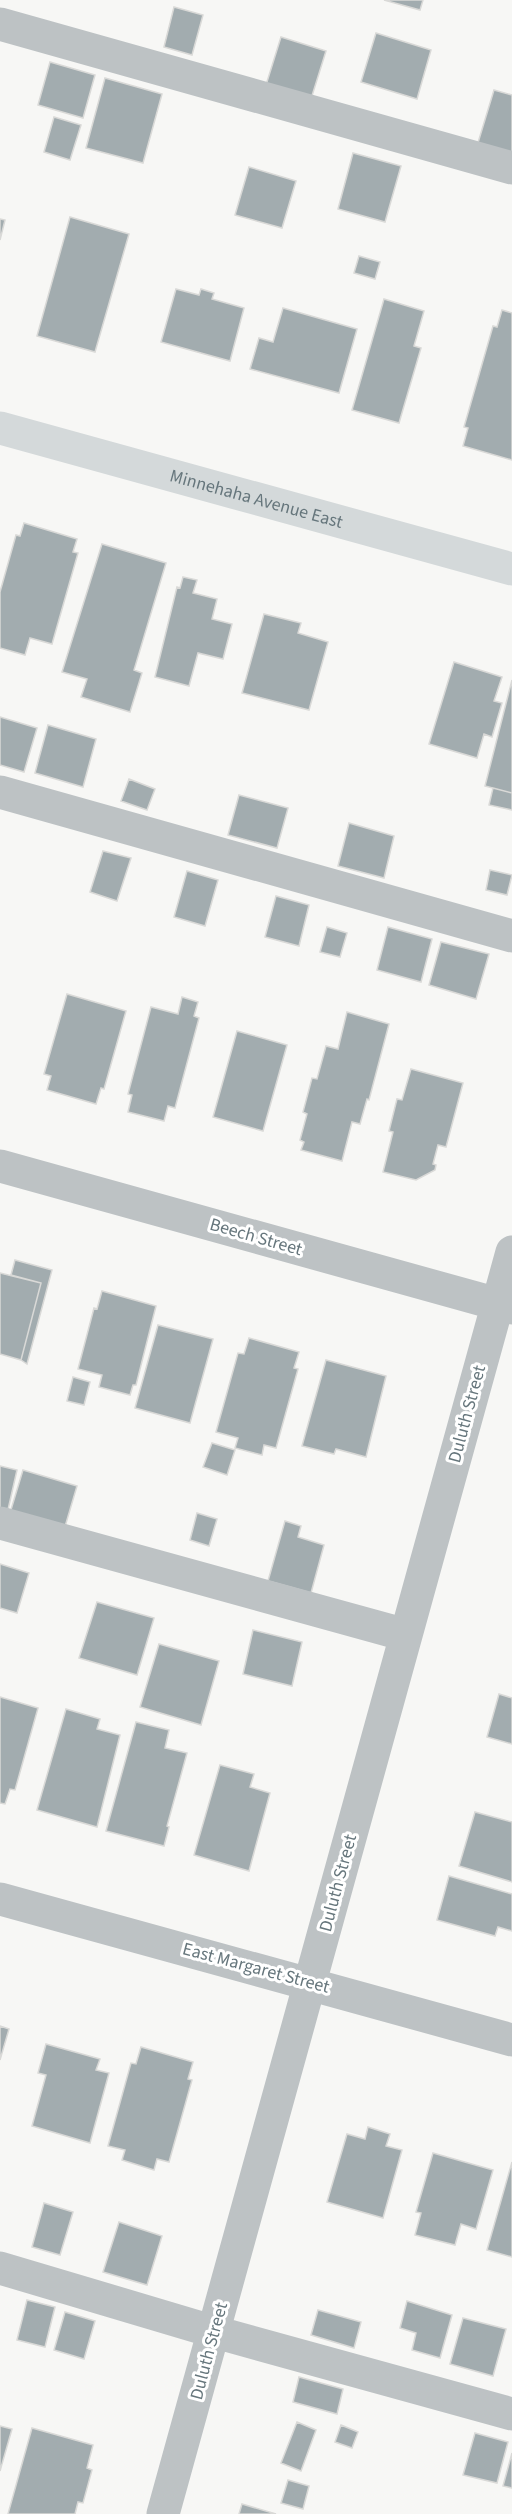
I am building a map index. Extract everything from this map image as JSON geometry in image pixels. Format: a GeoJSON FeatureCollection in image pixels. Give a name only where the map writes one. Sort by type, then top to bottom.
{"type":"FeatureCollection","features":[{"type":"Feature","properties":{"kind":"main road","name":"Minnehaha Avenue East"},"geometry":{"type":"LineString","coordinates":[[0,428],[512,569]]}},
{"type":"Feature","properties":{"kind":"street"},"geometry":{"type":"LineString","coordinates":[[0,24],[512,168]]}},
{"type":"Feature","properties":{"kind":"street"},"geometry":{"type":"LineString","coordinates":[[0,792],[512,936]]}},
{"type":"Feature","properties":{"kind":"street","name":"Beech Street"},"geometry":{"type":"LineString","coordinates":[[0,1166],[505,1306]]}},
{"type":"Feature","properties":{"kind":"street","name":"Duluth Street"},"geometry":{"type":"LineString","coordinates":[[164,2514],[406,1635],[505,1306],[512,1252]]}},
{"type":"Feature","properties":{"kind":"street"},"geometry":{"type":"LineString","coordinates":[[0,1523],[406,1635]]}},
{"type":"Feature","properties":{"kind":"street","name":"East Margaret Street"},"geometry":{"type":"LineString","coordinates":[[0,1899],[512,2040]]}},
{"type":"Feature","properties":{"kind":"street"},"geometry":{"type":"LineString","coordinates":[[0,2268],[215,2332],[512,2414]]}},
{"type":"Feature","properties":{"kind":"building"},"geometry":{"type":"Polygon","coordinates":[[[384,0],[423,0],[420,10],[384,0]]]}},
{"type":"Feature","properties":{"kind":"building"},"geometry":{"type":"Polygon","coordinates":[[[174,7],[203,15],[192,55],[164,47],[174,7]]]}},
{"type":"Feature","properties":{"kind":"building"},"geometry":{"type":"Polygon","coordinates":[[[376,33],[431,50],[417,99],[361,82],[376,33]]]}},
{"type":"Feature","properties":{"kind":"building"},"geometry":{"type":"Polygon","coordinates":[[[281,37],[326,51],[311,99],[266,85],[281,37]]]}},
{"type":"Feature","properties":{"kind":"building"},"geometry":{"type":"Polygon","coordinates":[[[50,62],[95,75],[83,118],[38,105],[50,62]]]}},
{"type":"Feature","properties":{"kind":"building"},"geometry":{"type":"Polygon","coordinates":[[[105,78],[162,94],[143,163],[86,148],[105,78]]]}},
{"type":"Feature","properties":{"kind":"building"},"geometry":{"type":"Polygon","coordinates":[[[494,90],[512,95],[512,157],[477,146],[494,90]]]}},
{"type":"Feature","properties":{"kind":"building"},"geometry":{"type":"Polygon","coordinates":[[[54,117],[81,125],[70,160],[44,152],[54,117]]]}},
{"type":"Feature","properties":{"kind":"building"},"geometry":{"type":"Polygon","coordinates":[[[353,153],[401,166],[385,222],[338,209],[353,153]]]}},
{"type":"Feature","properties":{"kind":"building"},"geometry":{"type":"Polygon","coordinates":[[[249,167],[296,181],[282,228],[235,215],[249,167]]]}},
{"type":"Feature","properties":{"kind":"building"},"geometry":{"type":"Polygon","coordinates":[[[70,217],[129,234],[95,352],[37,336],[70,217]]]}},
{"type":"Feature","properties":{"kind":"building"},"geometry":{"type":"Polygon","coordinates":[[[0,219],[5,220],[0,240],[0,219]]]}},
{"type":"Feature","properties":{"kind":"building"},"geometry":{"type":"Polygon","coordinates":[[[359,256],[380,262],[375,279],[354,273],[359,256]]]}},
{"type":"Feature","properties":{"kind":"building"},"geometry":{"type":"Polygon","coordinates":[[[176,289],[199,295],[201,289],[214,293],[212,299],[244,308],[230,361],[161,342],[176,289]]]}},
{"type":"Feature","properties":{"kind":"building"},"geometry":{"type":"Polygon","coordinates":[[[384,299],[424,311],[414,346],[421,348],[399,423],[352,410],[384,299]]]}},
{"type":"Feature","properties":{"kind":"building"},"geometry":{"type":"Polygon","coordinates":[[[283,308],[357,329],[339,393],[250,369],[259,338],[273,342],[283,308]]]}},
{"type":"Feature","properties":{"kind":"building"},"geometry":{"type":"Polygon","coordinates":[[[502,310],[512,313],[512,460],[463,446],[468,428],[464,427],[493,326],[497,327],[502,310]]]}},
{"type":"Feature","properties":{"kind":"building"},"geometry":{"type":"Polygon","coordinates":[[[24,523],[77,539],[73,552],[78,553],[52,644],[30,638],[25,655],[0,648],[0,592],[16,535],[20,536],[24,523]]]}},
{"type":"Feature","properties":{"kind":"building"},"geometry":{"type":"Polygon","coordinates":[[[102,544],[166,563],[134,670],[142,673],[130,712],[81,697],[87,679],[62,672],[102,544]]]}},
{"type":"Feature","properties":{"kind":"building"},"geometry":{"type":"Polygon","coordinates":[[[183,577],[197,580],[193,593],[217,599],[212,619],[232,624],[223,659],[198,653],[189,686],[155,677],[177,587],[180,588],[183,577]]]}},
{"type":"Feature","properties":{"kind":"building"},"geometry":{"type":"Polygon","coordinates":[[[264,614],[301,623],[298,633],[328,642],[309,710],[242,693],[264,614]]]}},
{"type":"Feature","properties":{"kind":"building"},"geometry":{"type":"Polygon","coordinates":[[[454,662],[502,677],[494,701],[502,703],[492,737],[484,734],[477,758],[429,744],[454,662]]]}},
{"type":"Feature","properties":{"kind":"building"},"geometry":{"type":"Polygon","coordinates":[[[512,680],[512,793],[485,786],[512,680]]]}},
{"type":"Feature","properties":{"kind":"building"},"geometry":{"type":"Polygon","coordinates":[[[0,717],[37,728],[24,772],[0,765],[0,717]]]}},
{"type":"Feature","properties":{"kind":"building"},"geometry":{"type":"Polygon","coordinates":[[[48,725],[96,739],[83,787],[35,773],[48,725]]]}},
{"type":"Feature","properties":{"kind":"building"},"geometry":{"type":"Polygon","coordinates":[[[129,779],[155,789],[147,810],[121,801],[129,779]]]}},
{"type":"Feature","properties":{"kind":"building"},"geometry":{"type":"Polygon","coordinates":[[[493,788],[512,793],[512,810],[489,805],[493,788]]]}},
{"type":"Feature","properties":{"kind":"building"},"geometry":{"type":"Polygon","coordinates":[[[239,795],[288,808],[277,848],[228,835],[239,795]]]}},
{"type":"Feature","properties":{"kind":"building"},"geometry":{"type":"Polygon","coordinates":[[[349,823],[394,836],[384,878],[338,866],[349,823]]]}},
{"type":"Feature","properties":{"kind":"building"},"geometry":{"type":"Polygon","coordinates":[[[103,851],[131,858],[117,901],[90,892],[103,851]]]}},
{"type":"Feature","properties":{"kind":"building"},"geometry":{"type":"Polygon","coordinates":[[[490,870],[512,875],[507,895],[486,890],[490,870]]]}},
{"type":"Feature","properties":{"kind":"building"},"geometry":{"type":"Polygon","coordinates":[[[187,871],[218,880],[205,926],[174,917],[187,871]]]}},
{"type":"Feature","properties":{"kind":"building"},"geometry":{"type":"Polygon","coordinates":[[[276,896],[309,905],[299,946],[265,937],[276,896]]]}},
{"type":"Feature","properties":{"kind":"building"},"geometry":{"type":"Polygon","coordinates":[[[327,927],[347,933],[340,957],[320,952],[327,927]]]}},
{"type":"Feature","properties":{"kind":"building"},"geometry":{"type":"Polygon","coordinates":[[[388,927],[432,939],[421,982],[377,970],[388,927]]]}},
{"type":"Feature","properties":{"kind":"building"},"geometry":{"type":"Polygon","coordinates":[[[441,942],[489,954],[476,999],[429,985],[441,942]]]}},
{"type":"Feature","properties":{"kind":"building"},"geometry":{"type":"Polygon","coordinates":[[[67,994],[126,1011],[104,1089],[101,1088],[96,1104],[47,1090],[51,1076],[44,1074],[67,994]]]}},
{"type":"Feature","properties":{"kind":"building"},"geometry":{"type":"Polygon","coordinates":[[[182,997],[198,1002],[194,1016],[199,1018],[175,1108],[168,1106],[164,1121],[128,1112],[132,1095],[128,1094],[151,1007],[178,1014],[182,997]]]}},
{"type":"Feature","properties":{"kind":"building"},"geometry":{"type":"Polygon","coordinates":[[[347,1012],[389,1024],[369,1100],[367,1099],[360,1124],[352,1122],[342,1161],[301,1150],[304,1142],[300,1140],[307,1114],[303,1112],[312,1078],[317,1079],[326,1046],[338,1049],[347,1012]]]}},
{"type":"Feature","properties":{"kind":"building"},"geometry":{"type":"Polygon","coordinates":[[[237,1031],[287,1045],[263,1131],[213,1117],[237,1031]]]}},
{"type":"Feature","properties":{"kind":"building"},"geometry":{"type":"Polygon","coordinates":[[[411,1069],[463,1083],[446,1147],[438,1145],[433,1164],[436,1165],[435,1170],[416,1180],[383,1172],[393,1132],[389,1131],[397,1099],[402,1100],[411,1069]]]}},
{"type":"Feature","properties":{"kind":"building"},"geometry":{"type":"Polygon","coordinates":[[[15,1260],[52,1270],[27,1364],[21,1360],[41,1283],[11,1275],[15,1260]]]}},
{"type":"Feature","properties":{"kind":"building"},"geometry":{"type":"Polygon","coordinates":[[[0,1273],[41,1283],[21,1360],[0,1354],[0,1273]]]}},
{"type":"Feature","properties":{"kind":"building"},"geometry":{"type":"Polygon","coordinates":[[[102,1291],[156,1306],[136,1385],[133,1385],[130,1395],[99,1387],[102,1375],[78,1369],[94,1308],[97,1309],[102,1291]]]}},
{"type":"Feature","properties":{"kind":"building"},"geometry":{"type":"Polygon","coordinates":[[[158,1325],[213,1339],[190,1423],[135,1408],[158,1325]]]}},
{"type":"Feature","properties":{"kind":"building"},"geometry":{"type":"Polygon","coordinates":[[[249,1338],[299,1352],[294,1368],[298,1369],[276,1448],[264,1445],[262,1455],[235,1448],[238,1438],[216,1432],[238,1353],[244,1354],[249,1338]]]}},
{"type":"Feature","properties":{"kind":"building"},"geometry":{"type":"Polygon","coordinates":[[[326,1360],[386,1376],[366,1457],[336,1449],[334,1454],[302,1446],[326,1360]]]}},
{"type":"Feature","properties":{"kind":"building"},"geometry":{"type":"Polygon","coordinates":[[[73,1377],[90,1382],[84,1405],[67,1401],[73,1377]]]}},
{"type":"Feature","properties":{"kind":"building"},"geometry":{"type":"Polygon","coordinates":[[[212,1443],[235,1450],[227,1475],[203,1467],[212,1443]]]}},
{"type":"Feature","properties":{"kind":"building"},"geometry":{"type":"Polygon","coordinates":[[[0,1466],[17,1470],[7,1514],[0,1512],[0,1466]]]}},
{"type":"Feature","properties":{"kind":"building"},"geometry":{"type":"Polygon","coordinates":[[[23,1470],[77,1486],[64,1530],[10,1513],[23,1470]]]}},
{"type":"Feature","properties":{"kind":"building"},"geometry":{"type":"Polygon","coordinates":[[[197,1513],[217,1519],[209,1546],[190,1540],[197,1513]]]}},
{"type":"Feature","properties":{"kind":"building"},"geometry":{"type":"Polygon","coordinates":[[[285,1521],[301,1526],[298,1537],[324,1545],[311,1593],[268,1581],[285,1521]]]}},
{"type":"Feature","properties":{"kind":"building"},"geometry":{"type":"Polygon","coordinates":[[[0,1564],[29,1573],[17,1613],[0,1608],[0,1564]]]}},
{"type":"Feature","properties":{"kind":"building"},"geometry":{"type":"Polygon","coordinates":[[[97,1602],[154,1618],[137,1675],[79,1658],[97,1602]]]}},
{"type":"Feature","properties":{"kind":"building"},"geometry":{"type":"Polygon","coordinates":[[[253,1630],[302,1642],[292,1686],[243,1674],[253,1630]]]}},
{"type":"Feature","properties":{"kind":"building"},"geometry":{"type":"Polygon","coordinates":[[[159,1644],[219,1661],[201,1725],[140,1707],[159,1644]]]}},
{"type":"Feature","properties":{"kind":"building"},"geometry":{"type":"Polygon","coordinates":[[[499,1694],[512,1698],[512,1744],[487,1737],[499,1694]]]}},
{"type":"Feature","properties":{"kind":"building"},"geometry":{"type":"Polygon","coordinates":[[[0,1697],[38,1708],[15,1790],[10,1789],[5,1804],[0,1803],[0,1697]]]}},
{"type":"Feature","properties":{"kind":"building"},"geometry":{"type":"Polygon","coordinates":[[[66,1709],[100,1719],[97,1729],[120,1735],[97,1827],[37,1810],[66,1709]]]}},
{"type":"Feature","properties":{"kind":"building"},"geometry":{"type":"Polygon","coordinates":[[[136,1722],[169,1730],[165,1748],[187,1753],[167,1826],[169,1827],[164,1846],[106,1831],[136,1722]]]}},
{"type":"Feature","properties":{"kind":"building"},"geometry":{"type":"Polygon","coordinates":[[[220,1765],[254,1774],[250,1787],[270,1793],[249,1871],[194,1855],[220,1765]]]}},
{"type":"Feature","properties":{"kind":"building"},"geometry":{"type":"Polygon","coordinates":[[[475,1812],[512,1822],[512,1882],[459,1866],[475,1812]]]}},
{"type":"Feature","properties":{"kind":"building"},"geometry":{"type":"Polygon","coordinates":[[[449,1876],[512,1894],[512,1931],[498,1927],[495,1936],[437,1920],[449,1876]]]}},
{"type":"Feature","properties":{"kind":"building"},"geometry":{"type":"Polygon","coordinates":[[[0,2026],[9,2029],[0,2060],[0,2026]]]}},
{"type":"Feature","properties":{"kind":"building"},"geometry":{"type":"Polygon","coordinates":[[[46,2044],[100,2059],[96,2070],[109,2073],[90,2143],[32,2126],[46,2075],[38,2073],[46,2044]]]}},
{"type":"Feature","properties":{"kind":"building"},"geometry":{"type":"Polygon","coordinates":[[[141,2047],[193,2062],[188,2079],[192,2080],[169,2162],[157,2159],[154,2170],[122,2160],[125,2150],[108,2146],[131,2063],[136,2064],[141,2047]]]}},
{"type":"Feature","properties":{"kind":"building"},"geometry":{"type":"Polygon","coordinates":[[[368,2127],[390,2134],[386,2146],[402,2150],[383,2218],[327,2202],[347,2134],[365,2139],[368,2127]]]}},
{"type":"Feature","properties":{"kind":"building"},"geometry":{"type":"Polygon","coordinates":[[[433,2153],[493,2170],[476,2229],[461,2224],[455,2245],[415,2235],[421,2213],[416,2212],[433,2153]]]}},
{"type":"Feature","properties":{"kind":"building"},"geometry":{"type":"Polygon","coordinates":[[[512,2162],[512,2257],[487,2250],[512,2162]]]}},
{"type":"Feature","properties":{"kind":"building"},"geometry":{"type":"Polygon","coordinates":[[[44,2203],[73,2212],[60,2255],[32,2247],[44,2203]]]}},
{"type":"Feature","properties":{"kind":"building"},"geometry":{"type":"Polygon","coordinates":[[[119,2222],[162,2236],[147,2285],[103,2272],[119,2222]]]}},
{"type":"Feature","properties":{"kind":"building"},"geometry":{"type":"Polygon","coordinates":[[[27,2300],[55,2307],[45,2347],[17,2340],[27,2300]]]}},
{"type":"Feature","properties":{"kind":"building"},"geometry":{"type":"Polygon","coordinates":[[[407,2301],[452,2315],[440,2358],[412,2350],[416,2333],[400,2328],[407,2301]]]}},
{"type":"Feature","properties":{"kind":"building"},"geometry":{"type":"Polygon","coordinates":[[[318,2310],[361,2322],[354,2348],[311,2335],[318,2310]]]}},
{"type":"Feature","properties":{"kind":"building"},"geometry":{"type":"Polygon","coordinates":[[[65,2312],[95,2321],[84,2359],[54,2350],[65,2312]]]}},
{"type":"Feature","properties":{"kind":"building"},"geometry":{"type":"Polygon","coordinates":[[[463,2318],[506,2329],[493,2376],[450,2364],[463,2318]]]}},
{"type":"Feature","properties":{"kind":"building"},"geometry":{"type":"Polygon","coordinates":[[[299,2377],[343,2389],[337,2414],[293,2402],[299,2377]]]}},
{"type":"Feature","properties":{"kind":"building"},"geometry":{"type":"Polygon","coordinates":[[[297,2422],[316,2430],[301,2471],[281,2463],[297,2422]]]}},
{"type":"Feature","properties":{"kind":"building"},"geometry":{"type":"Polygon","coordinates":[[[341,2425],[358,2432],[352,2448],[335,2442],[341,2425]]]}},
{"type":"Feature","properties":{"kind":"building"},"geometry":{"type":"Polygon","coordinates":[[[0,2426],[12,2429],[0,2471],[0,2426]]]}},
{"type":"Feature","properties":{"kind":"building"},"geometry":{"type":"Polygon","coordinates":[[[32,2428],[93,2445],[87,2468],[92,2470],[83,2503],[78,2502],[75,2514],[8,2514],[32,2428]]]}},
{"type":"Feature","properties":{"kind":"building"},"geometry":{"type":"Polygon","coordinates":[[[475,2433],[508,2442],[497,2483],[463,2475],[475,2433]]]}},
{"type":"Feature","properties":{"kind":"building"},"geometry":{"type":"Polygon","coordinates":[[[512,2453],[512,2488],[503,2486],[512,2453]]]}},
{"type":"Feature","properties":{"kind":"building"},"geometry":{"type":"Polygon","coordinates":[[[288,2480],[309,2486],[303,2509],[281,2503],[288,2480]]]}},
{"type":"Feature","properties":{"kind":"building"},"geometry":{"type":"Polygon","coordinates":[[[242,2504],[276,2514],[239,2514],[242,2504]]]}}]}
